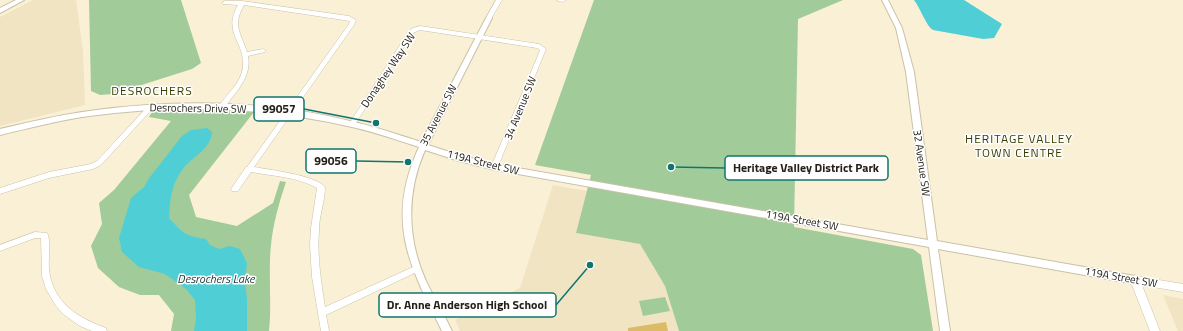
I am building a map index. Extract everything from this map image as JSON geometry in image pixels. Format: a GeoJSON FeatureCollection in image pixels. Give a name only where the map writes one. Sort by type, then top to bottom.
{"type":"FeatureCollection","features":[{"type":"Feature","properties":{"kind":"main road"},"geometry":{"type":"LineString","coordinates":[[1135,280],[1153,329]]}},
{"type":"Feature","properties":{"kind":"street"},"geometry":{"type":"LineString","coordinates":[[0,11],[21,0]]}},
{"type":"Feature","properties":{"kind":"street"},"geometry":{"type":"LineString","coordinates":[[489,18],[499,0]]}},
{"type":"Feature","properties":{"kind":"street","name":"32 Avenue SW"},"geometry":{"type":"LineString","coordinates":[[885,0],[899,28],[908,58],[945,331]]}},
{"type":"Feature","properties":{"kind":"street"},"geometry":{"type":"LineString","coordinates":[[225,3],[242,3],[348,18],[353,20],[352,24],[235,189]]}},
{"type":"Feature","properties":{"kind":"street"},"geometry":{"type":"LineString","coordinates":[[222,106],[238,87],[243,76],[246,63],[234,24],[235,13],[242,3]]}},
{"type":"Feature","properties":{"kind":"street","name":"35 Avenue SW"},"geometry":{"type":"LineString","coordinates":[[447,331],[416,269],[408,240],[406,210],[409,184],[422,145],[489,18]]}},
{"type":"Feature","properties":{"kind":"street","name":"Donaghey Way SW"},"geometry":{"type":"LineString","coordinates":[[352,124],[412,30],[420,28],[479,37]]}},
{"type":"Feature","properties":{"kind":"street","name":"34 Avenue SW"},"geometry":{"type":"LineString","coordinates":[[479,37],[542,48],[542,53],[495,168]]}},
{"type":"Feature","properties":{"kind":"street"},"geometry":{"type":"LineString","coordinates":[[244,55],[263,51]]}},
{"type":"Feature","properties":{"kind":"street"},"geometry":{"type":"LineString","coordinates":[[0,191],[49,175],[93,166],[99,163],[152,106]]}},
{"type":"Feature","properties":{"kind":"street","name":"Desrochers Drive SW"},"geometry":{"type":"LineString","coordinates":[[0,132],[92,112],[152,106],[222,106],[289,112],[352,124],[422,145]]}},
{"type":"Feature","properties":{"kind":"street","name":"Desrochers Drive SW"},"geometry":{"type":"LineString","coordinates":[[0,138],[42,123]]}},
{"type":"Feature","properties":{"kind":"street","name":"119A Street SW"},"geometry":{"type":"LineString","coordinates":[[422,145],[495,168],[933,243],[1183,288]]}},
{"type":"Feature","properties":{"kind":"street"},"geometry":{"type":"LineString","coordinates":[[248,169],[303,180],[321,187],[314,226],[313,248],[316,282],[325,331]]}},
{"type":"Feature","properties":{"kind":"street"},"geometry":{"type":"LineString","coordinates":[[0,248],[35,235],[44,235],[46,276],[51,293],[64,310],[87,325],[103,331]]}},
{"type":"Feature","properties":{"kind":"street"},"geometry":{"type":"LineString","coordinates":[[322,313],[416,269]]}},
{"type":"Feature","properties":{"kind":"shaded area"},"geometry":{"type":"Polygon","coordinates":[[[33,0],[76,0],[83,51],[85,105],[0,126],[0,17],[33,0]]]}},
{"type":"Feature","properties":{"kind":"shaded area"},"geometry":{"type":"Polygon","coordinates":[[[553,185],[587,191],[576,233],[640,244],[665,286],[679,331],[460,331],[455,320],[520,288],[553,185]]]}},
{"type":"Feature","properties":{"kind":"shaded area"},"geometry":{"type":"Polygon","coordinates":[[[1163,295],[1183,299],[1183,331],[1178,331],[1163,295]]]}},
{"type":"Feature","properties":{"kind":"green space"},"geometry":{"type":"Polygon","coordinates":[[[89,0],[181,0],[201,63],[192,69],[113,94],[100,95],[91,91],[89,0]]]}},
{"type":"Feature","properties":{"kind":"green space"},"geometry":{"type":"Polygon","coordinates":[[[594,0],[843,0],[798,19],[794,227],[913,249],[921,255],[933,331],[679,331],[665,286],[640,244],[576,233],[591,175],[535,165],[594,0]]]}},
{"type":"Feature","properties":{"kind":"green space"},"geometry":{"type":"Polygon","coordinates":[[[158,109],[254,112],[189,195],[196,217],[237,226],[273,203],[280,181],[286,182],[273,229],[271,245],[269,331],[171,331],[174,314],[159,295],[140,295],[119,287],[98,268],[91,246],[102,224],[99,203],[114,190],[171,121],[149,117],[152,112],[158,109]]]}},
{"type":"Feature","properties":{"kind":"green space"},"geometry":{"type":"Polygon","coordinates":[[[665,297],[670,311],[643,316],[639,301],[665,297]]]}},
{"type":"Feature","properties":{"kind":"water"},"geometry":{"type":"Polygon","coordinates":[[[914,0],[964,0],[1002,24],[994,38],[983,39],[933,30],[928,25],[914,0]]]}},
{"type":"Feature","properties":{"kind":"water","name":"Desrochers Lake"},"geometry":{"type":"Polygon","coordinates":[[[207,128],[212,132],[208,144],[186,165],[175,181],[169,218],[185,233],[194,237],[206,239],[210,245],[219,249],[230,246],[240,249],[247,263],[245,281],[247,299],[247,331],[194,331],[196,319],[195,300],[186,289],[165,274],[139,267],[122,252],[119,238],[131,198],[144,187],[182,136],[191,130],[207,128]]]}},
{"type":"Feature","properties":{"kind":"building"},"geometry":{"type":"Polygon","coordinates":[[[666,322],[668,331],[628,331],[628,328],[666,322]]]}},
{"type":"Feature","properties":{"kind":"place","name":"99057"},"geometry":{"type":"Point","coordinates":[376,123]}},
{"type":"Feature","properties":{"kind":"place","name":"99056"},"geometry":{"type":"Point","coordinates":[408,162]}},
{"type":"Feature","properties":{"kind":"place","name":"Heritage Valley District Park"},"geometry":{"type":"Point","coordinates":[671,167]}},
{"type":"Feature","properties":{"kind":"place","name":"Dr. Anne Anderson High School"},"geometry":{"type":"Point","coordinates":[590,265]}},
{"type":"Feature","properties":{"kind":"district","name":"DESROCHERS"},"geometry":{"type":"Point","coordinates":[152,90]}},
{"type":"Feature","properties":{"kind":"district","name":"HERITAGE VALLEY TOWN CENTRE"},"geometry":{"type":"Point","coordinates":[1019,145]}}]}
